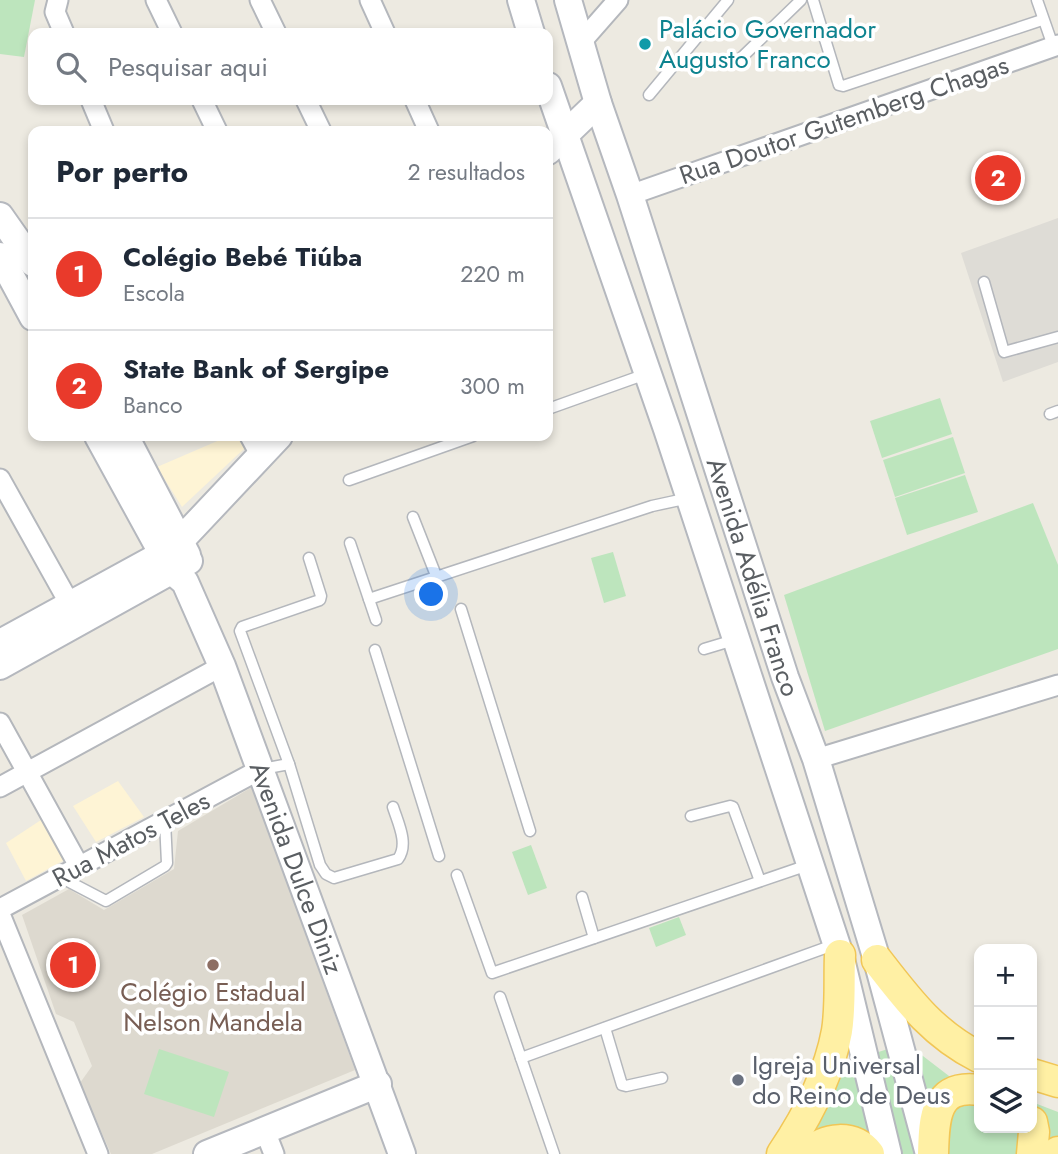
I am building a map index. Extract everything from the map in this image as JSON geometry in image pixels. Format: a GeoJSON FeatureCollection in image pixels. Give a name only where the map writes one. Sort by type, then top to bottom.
{"type":"FeatureCollection","features":[{"type":"Feature","properties":{"kind":"main road"},"geometry":{"type":"LineString","coordinates":[[521,0],[529,28]]}},
{"type":"Feature","properties":{"kind":"main road","name":"Avenida Adélia Franco"},"geometry":{"type":"LineString","coordinates":[[568,0],[598,103],[631,195],[785,677],[816,759],[877,960],[931,1154]]}},
{"type":"Feature","properties":{"kind":"main road"},"geometry":{"type":"LineString","coordinates":[[555,144],[598,103]]}},
{"type":"Feature","properties":{"kind":"main road","name":"Avenida Adélia Franco"},"geometry":{"type":"LineString","coordinates":[[550,105],[553,126]]}},
{"type":"Feature","properties":{"kind":"main road","name":"Avenida Adélia Franco"},"geometry":{"type":"LineString","coordinates":[[555,144],[647,373],[810,864],[838,949],[888,1154]]}},
{"type":"Feature","properties":{"kind":"main road"},"geometry":{"type":"LineString","coordinates":[[4,237],[28,259]]}},
{"type":"Feature","properties":{"kind":"main road"},"geometry":{"type":"LineString","coordinates":[[4,237],[28,303]]}},
{"type":"Feature","properties":{"kind":"main road","name":"Avenida Dulce Diniz"},"geometry":{"type":"LineString","coordinates":[[101,441],[178,562]]}},
{"type":"Feature","properties":{"kind":"main road","name":"Avenida Dulce Diniz"},"geometry":{"type":"LineString","coordinates":[[127,441],[222,666],[402,1154]]}},
{"type":"Feature","properties":{"kind":"main road"},"geometry":{"type":"LineString","coordinates":[[0,666],[178,562],[256,446]]}},
{"type":"Feature","properties":{"kind":"main road"},"geometry":{"type":"LineString","coordinates":[[0,643],[71,606],[178,562]]}},
{"type":"Feature","properties":{"kind":"main road"},"geometry":{"type":"LineString","coordinates":[[782,1154],[801,1126],[823,1078],[837,1030],[838,949]]}},
{"type":"Feature","properties":{"kind":"main road"},"geometry":{"type":"LineString","coordinates":[[877,960],[907,999],[936,1030],[974,1054]]}},
{"type":"Feature","properties":{"kind":"main road"},"geometry":{"type":"LineString","coordinates":[[1037,1076],[1058,1082]]}},
{"type":"Feature","properties":{"kind":"main road"},"geometry":{"type":"LineString","coordinates":[[207,1154],[270,1143],[378,1084]]}},
{"type":"Feature","properties":{"kind":"main road"},"geometry":{"type":"LineString","coordinates":[[931,1154],[939,1107],[951,1093],[974,1089]]}},
{"type":"Feature","properties":{"kind":"main road"},"geometry":{"type":"LineString","coordinates":[[1032,1154],[1034,1133]]}},
{"type":"Feature","properties":{"kind":"main road"},"geometry":{"type":"LineString","coordinates":[[807,1154],[822,1143],[830,1141],[848,1141],[864,1149]]}},
{"type":"Feature","properties":{"kind":"street"},"geometry":{"type":"LineString","coordinates":[[156,0],[170,28]]}},
{"type":"Feature","properties":{"kind":"street"},"geometry":{"type":"LineString","coordinates":[[260,0],[274,28]]}},
{"type":"Feature","properties":{"kind":"street"},"geometry":{"type":"LineString","coordinates":[[370,0],[383,28]]}},
{"type":"Feature","properties":{"kind":"street"},"geometry":{"type":"LineString","coordinates":[[582,41],[610,4]]}},
{"type":"Feature","properties":{"kind":"street"},"geometry":{"type":"LineString","coordinates":[[57,6],[63,28]]}},
{"type":"Feature","properties":{"kind":"street","name":"Rua Doutor Gutemberg Chagas"},"geometry":{"type":"LineString","coordinates":[[631,195],[1056,46]]}},
{"type":"Feature","properties":{"kind":"street"},"geometry":{"type":"LineString","coordinates":[[93,105],[102,126]]}},
{"type":"Feature","properties":{"kind":"street"},"geometry":{"type":"LineString","coordinates":[[204,105],[215,126]]}},
{"type":"Feature","properties":{"kind":"street"},"geometry":{"type":"LineString","coordinates":[[308,105],[319,126]]}},
{"type":"Feature","properties":{"kind":"street"},"geometry":{"type":"LineString","coordinates":[[417,105],[427,126]]}},
{"type":"Feature","properties":{"kind":"street"},"geometry":{"type":"LineString","coordinates":[[0,479],[71,606]]}},
{"type":"Feature","properties":{"kind":"street"},"geometry":{"type":"LineString","coordinates":[[0,787],[222,666]]}},
{"type":"Feature","properties":{"kind":"street"},"geometry":{"type":"LineString","coordinates":[[816,759],[1058,685]]}},
{"type":"Feature","properties":{"kind":"street"},"geometry":{"type":"LineString","coordinates":[[0,723],[79,866]]}},
{"type":"Feature","properties":{"kind":"street","name":"Rua Matos Teles"},"geometry":{"type":"LineString","coordinates":[[0,909],[261,769]]}},
{"type":"Feature","properties":{"kind":"street"},"geometry":{"type":"LineString","coordinates":[[0,914],[97,1154]]}},
{"type":"Feature","properties":{"kind":"lane"},"geometry":{"type":"LineString","coordinates":[[649,95],[728,0]]}},
{"type":"Feature","properties":{"kind":"lane"},"geometry":{"type":"LineString","coordinates":[[737,62],[801,0]]}},
{"type":"Feature","properties":{"kind":"lane"},"geometry":{"type":"LineString","coordinates":[[813,0],[839,85],[843,86],[1042,20]]}},
{"type":"Feature","properties":{"kind":"lane"},"geometry":{"type":"LineString","coordinates":[[1037,0],[1042,20],[1056,46]]}},
{"type":"Feature","properties":{"kind":"lane"},"geometry":{"type":"LineString","coordinates":[[984,282],[1004,352],[1058,337]]}},
{"type":"Feature","properties":{"kind":"lane"},"geometry":{"type":"LineString","coordinates":[[553,407],[647,373]]}},
{"type":"Feature","properties":{"kind":"lane"},"geometry":{"type":"LineString","coordinates":[[349,480],[459,441]]}},
{"type":"Feature","properties":{"kind":"lane"},"geometry":{"type":"LineString","coordinates":[[369,599],[652,506],[689,498]]}},
{"type":"Feature","properties":{"kind":"lane"},"geometry":{"type":"LineString","coordinates":[[412,517],[437,578]]}},
{"type":"Feature","properties":{"kind":"lane"},"geometry":{"type":"LineString","coordinates":[[351,543],[376,620]]}},
{"type":"Feature","properties":{"kind":"lane"},"geometry":{"type":"LineString","coordinates":[[309,558],[320,600],[242,627],[240,631],[289,764],[320,865],[326,874],[334,878],[398,859],[404,844],[393,807]]}},
{"type":"Feature","properties":{"kind":"lane"},"geometry":{"type":"LineString","coordinates":[[461,609],[530,831]]}},
{"type":"Feature","properties":{"kind":"lane"},"geometry":{"type":"LineString","coordinates":[[704,649],[735,640]]}},
{"type":"Feature","properties":{"kind":"lane"},"geometry":{"type":"LineString","coordinates":[[375,650],[439,856]]}},
{"type":"Feature","properties":{"kind":"lane"},"geometry":{"type":"LineString","coordinates":[[261,769],[289,764]]}},
{"type":"Feature","properties":{"kind":"lane"},"geometry":{"type":"LineString","coordinates":[[691,816],[733,807],[760,881]]}},
{"type":"Feature","properties":{"kind":"lane"},"geometry":{"type":"LineString","coordinates":[[60,877],[106,901],[167,863],[165,821]]}},
{"type":"Feature","properties":{"kind":"lane"},"geometry":{"type":"LineString","coordinates":[[457,875],[492,972],[810,864]]}},
{"type":"Feature","properties":{"kind":"lane"},"geometry":{"type":"LineString","coordinates":[[582,897],[594,938]]}},
{"type":"Feature","properties":{"kind":"lane"},"geometry":{"type":"LineString","coordinates":[[521,1058],[838,949]]}},
{"type":"Feature","properties":{"kind":"lane"},"geometry":{"type":"LineString","coordinates":[[500,997],[554,1154]]}},
{"type":"Feature","properties":{"kind":"lane"},"geometry":{"type":"LineString","coordinates":[[605,1028],[622,1085],[662,1078]]}},
{"type":"Feature","properties":{"kind":"shaded area"},"geometry":{"type":"Polygon","coordinates":[[[1058,218],[1058,362],[1003,382],[961,253],[1058,218]]]}},
{"type":"Feature","properties":{"kind":"shaded area"},"geometry":{"type":"Polygon","coordinates":[[[217,441],[243,441],[246,447],[182,507],[157,467],[217,441]]]}},
{"type":"Feature","properties":{"kind":"shaded area"},"geometry":{"type":"Polygon","coordinates":[[[118,781],[144,817],[96,842],[73,806],[118,781]]]}},
{"type":"Feature","properties":{"kind":"shaded area","name":"Colégio Estadual Nelson Mandela"},"geometry":{"type":"Polygon","coordinates":[[[252,787],[355,1070],[152,1154],[111,1154],[80,1083],[92,1066],[74,1022],[56,1014],[22,915],[69,889],[104,910],[174,869],[178,831],[252,787]]]}},
{"type":"Feature","properties":{"kind":"shaded area"},"geometry":{"type":"Polygon","coordinates":[[[44,818],[68,858],[26,881],[6,843],[44,818]]]}},
{"type":"Feature","properties":{"kind":"green space"},"geometry":{"type":"Polygon","coordinates":[[[0,0],[35,0],[24,57],[0,54],[0,0]]]}},
{"type":"Feature","properties":{"kind":"green space"},"geometry":{"type":"Polygon","coordinates":[[[940,398],[952,434],[882,458],[870,421],[940,398]]]}},
{"type":"Feature","properties":{"kind":"green space"},"geometry":{"type":"Polygon","coordinates":[[[953,437],[965,473],[895,497],[883,460],[953,437]]]}},
{"type":"Feature","properties":{"kind":"green space"},"geometry":{"type":"Polygon","coordinates":[[[965,475],[978,512],[907,535],[895,498],[965,475]]]}},
{"type":"Feature","properties":{"kind":"green space"},"geometry":{"type":"Polygon","coordinates":[[[1033,503],[1058,565],[1058,649],[825,731],[784,595],[1033,503]]]}},
{"type":"Feature","properties":{"kind":"green space"},"geometry":{"type":"Polygon","coordinates":[[[613,552],[626,596],[604,603],[591,558],[613,552]]]}},
{"type":"Feature","properties":{"kind":"green space"},"geometry":{"type":"Polygon","coordinates":[[[531,845],[547,888],[528,895],[512,852],[531,845]]]}},
{"type":"Feature","properties":{"kind":"green space"},"geometry":{"type":"Polygon","coordinates":[[[679,917],[686,935],[656,947],[649,928],[679,917]]]}},
{"type":"Feature","properties":{"kind":"green space"},"geometry":{"type":"Polygon","coordinates":[[[906,1043],[949,1076],[974,1083],[974,1133],[1037,1133],[1037,1104],[1058,1112],[1058,1154],[791,1154],[839,1065],[906,1043]]]}},
{"type":"Feature","properties":{"kind":"green space"},"geometry":{"type":"Polygon","coordinates":[[[159,1049],[229,1072],[214,1117],[144,1094],[159,1049]]]}},
{"type":"Feature","properties":{"kind":"place","name":"Palácio Governador Augusto Franco"},"geometry":{"type":"Point","coordinates":[645,44]}},
{"type":"Feature","properties":{"kind":"place","name":"State Bank of Sergipe"},"geometry":{"type":"Point","coordinates":[998,178]}},
{"type":"Feature","properties":{"kind":"place","name":"Colégio Bebé Tiúba"},"geometry":{"type":"Point","coordinates":[73,965]}},
{"type":"Feature","properties":{"kind":"place","name":"Colégio Estadual Nelson Mandela"},"geometry":{"type":"Point","coordinates":[213,965]}},
{"type":"Feature","properties":{"kind":"place","name":"Igreja Universal do Reino de Deus"},"geometry":{"type":"Point","coordinates":[738,1080]}}]}
